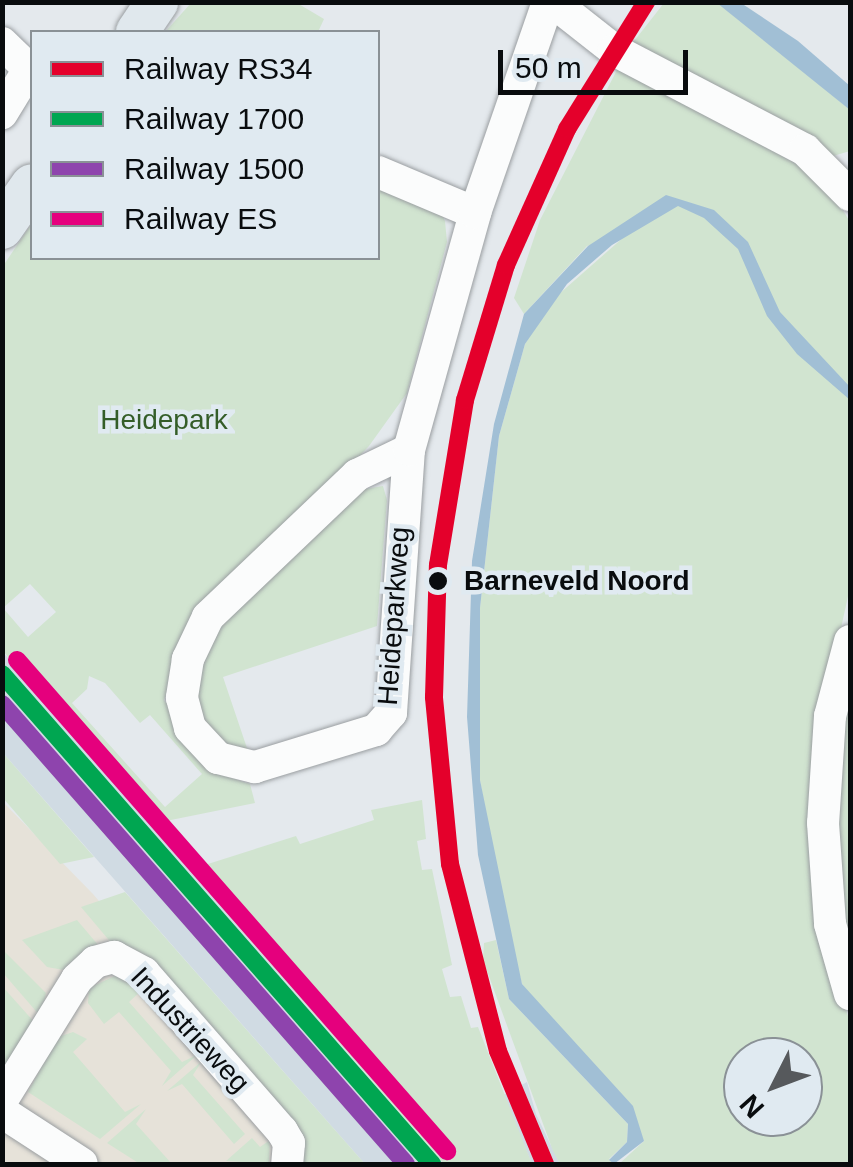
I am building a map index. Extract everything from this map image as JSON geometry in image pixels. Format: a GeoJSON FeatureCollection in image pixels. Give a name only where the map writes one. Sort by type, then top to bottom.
{"type":"FeatureCollection","features":[{"type":"Feature","properties":{"kind":"main road"},"geometry":{"type":"LineString","coordinates":[[113,30],[130,2]]}},
{"type":"Feature","properties":{"kind":"main road"},"geometry":{"type":"LineString","coordinates":[[137,30],[157,2]]}},
{"type":"Feature","properties":{"kind":"main road"},"geometry":{"type":"LineString","coordinates":[[2,196],[30,156]]}},
{"type":"Feature","properties":{"kind":"main road"},"geometry":{"type":"LineString","coordinates":[[2,228],[30,188]]}},
{"type":"Feature","properties":{"kind":"street"},"geometry":{"type":"LineString","coordinates":[[550,2],[614,50],[805,150],[848,182]]}},
{"type":"Feature","properties":{"kind":"street","name":"Heideparkweg"},"geometry":{"type":"LineString","coordinates":[[408,450],[357,475],[208,617],[188,659],[182,698],[190,728],[218,758],[255,767],[376,730],[391,713],[408,450],[475,213],[550,2]]}},
{"type":"Feature","properties":{"kind":"street"},"geometry":{"type":"LineString","coordinates":[[2,43],[30,69],[2,113]]}},
{"type":"Feature","properties":{"kind":"street"},"geometry":{"type":"LineString","coordinates":[[380,173],[475,213]]}},
{"type":"Feature","properties":{"kind":"street"},"geometry":{"type":"LineString","coordinates":[[850,641],[830,716],[822,823],[830,924],[850,994]]}},
{"type":"Feature","properties":{"kind":"street","name":"Industrieweg"},"geometry":{"type":"LineString","coordinates":[[2,1100],[77,979],[114,957],[144,973],[282,1131],[289,1143],[286,1164]]}},
{"type":"Feature","properties":{"kind":"street"},"geometry":{"type":"LineString","coordinates":[[2,1112],[82,1164]]}},
{"type":"Feature","properties":{"kind":"shaded area"},"geometry":{"type":"Polygon","coordinates":[[[2,651],[444,1164],[365,1164],[3,753],[2,651]]]}},
{"type":"Feature","properties":{"kind":"shaded area"},"geometry":{"type":"Polygon","coordinates":[[[2,801],[93,894],[325,1164],[3,1164],[2,801]]]}},
{"type":"Feature","properties":{"kind":"shaded area"},"geometry":{"type":"Polygon","coordinates":[[[527,1082],[536,1114],[560,1164],[532,1164],[503,1095],[527,1082]]]}},
{"type":"Feature","properties":{"kind":"green space"},"geometry":{"type":"Polygon","coordinates":[[[191,3],[297,3],[324,19],[319,30],[167,30],[191,3]]]}},
{"type":"Feature","properties":{"kind":"green space"},"geometry":{"type":"Polygon","coordinates":[[[664,3],[719,3],[767,40],[850,110],[850,151],[833,156],[631,45],[664,3]]]}},
{"type":"Feature","properties":{"kind":"green space"},"geometry":{"type":"Polygon","coordinates":[[[619,66],[824,179],[850,222],[850,587],[822,715],[827,952],[850,1022],[850,1164],[619,1164],[644,1141],[522,984],[504,917],[480,780],[480,608],[499,436],[525,344],[550,302],[625,236],[587,246],[524,314],[514,298],[540,220],[619,66]]]}},
{"type":"Feature","properties":{"kind":"green space","name":"Heidepark"},"geometry":{"type":"Polygon","coordinates":[[[380,187],[439,209],[445,221],[447,242],[407,393],[369,446],[188,634],[164,700],[220,774],[250,784],[255,803],[161,822],[177,841],[165,843],[3,651],[3,608],[3,266],[30,226],[30,260],[380,260],[380,187]],[[30,584],[3,608],[28,637],[56,612],[30,584]],[[89,676],[87,689],[72,703],[165,807],[202,774],[150,715],[140,723],[105,683],[89,676]]]}},
{"type":"Feature","properties":{"kind":"green space"},"geometry":{"type":"Polygon","coordinates":[[[383,486],[387,500],[377,626],[223,677],[249,754],[216,742],[191,695],[203,642],[353,491],[383,486]]]}},
{"type":"Feature","properties":{"kind":"green space"},"geometry":{"type":"Polygon","coordinates":[[[850,680],[850,950],[839,872],[836,764],[850,680]]]}},
{"type":"Feature","properties":{"kind":"green space"},"geometry":{"type":"Polygon","coordinates":[[[2,753],[94,857],[60,864],[3,798],[2,753]]]}},
{"type":"Feature","properties":{"kind":"green space"},"geometry":{"type":"Polygon","coordinates":[[[422,800],[426,839],[417,841],[422,870],[432,869],[452,965],[442,969],[450,997],[461,996],[471,1028],[478,1027],[532,1164],[444,1164],[189,870],[296,836],[300,844],[374,820],[371,810],[422,800]]]}},
{"type":"Feature","properties":{"kind":"green space"},"geometry":{"type":"Polygon","coordinates":[[[125,892],[365,1164],[298,1164],[145,956],[113,945],[81,907],[125,892]]]}},
{"type":"Feature","properties":{"kind":"green space"},"geometry":{"type":"Polygon","coordinates":[[[77,920],[99,946],[64,970],[47,967],[22,940],[77,920]]]}},
{"type":"Feature","properties":{"kind":"green space"},"geometry":{"type":"Polygon","coordinates":[[[496,940],[509,999],[628,1124],[627,1142],[609,1159],[614,1164],[560,1164],[553,1151],[483,960],[484,943],[496,940]]]}},
{"type":"Feature","properties":{"kind":"green space"},"geometry":{"type":"Polygon","coordinates":[[[2,949],[46,993],[41,1017],[3,973],[2,949]]]}},
{"type":"Feature","properties":{"kind":"green space"},"geometry":{"type":"Polygon","coordinates":[[[119,974],[143,989],[129,1002],[182,1062],[197,1055],[162,1086],[171,1071],[119,1012],[104,1024],[88,1003],[89,988],[119,974]]]}},
{"type":"Feature","properties":{"kind":"green space"},"geometry":{"type":"Polygon","coordinates":[[[2,986],[36,1024],[2,1072],[2,986]]]}},
{"type":"Feature","properties":{"kind":"green space"},"geometry":{"type":"Polygon","coordinates":[[[73,1032],[87,1039],[73,1052],[125,1112],[141,1104],[100,1139],[28,1092],[58,1037],[73,1032]]]}},
{"type":"Feature","properties":{"kind":"green space"},"geometry":{"type":"Polygon","coordinates":[[[202,1061],[193,1075],[245,1134],[234,1144],[182,1084],[167,1091],[202,1061]]]}},
{"type":"Feature","properties":{"kind":"green space"},"geometry":{"type":"Polygon","coordinates":[[[146,1109],[136,1124],[172,1164],[140,1164],[107,1143],[146,1109]]]}},
{"type":"Feature","properties":{"kind":"green space"},"geometry":{"type":"Polygon","coordinates":[[[252,1138],[260,1147],[270,1140],[269,1164],[226,1161],[252,1138]]]}},
{"type":"Feature","properties":{"kind":"water"},"geometry":{"type":"Polygon","coordinates":[[[717,3],[741,3],[798,41],[850,86],[850,110],[717,3]]]}},
{"type":"Feature","properties":{"kind":"water"},"geometry":{"type":"Polygon","coordinates":[[[666,195],[714,210],[748,242],[780,312],[850,387],[850,400],[797,354],[767,316],[738,249],[704,218],[678,206],[612,245],[567,284],[525,344],[499,436],[480,608],[480,780],[522,984],[633,1106],[644,1141],[614,1164],[609,1160],[627,1142],[628,1124],[509,999],[478,855],[467,717],[472,561],[494,424],[524,314],[588,246],[666,195]]]}},
{"type":"Feature","properties":{"kind":"rail line","name":"RS34"},"geometry":{"type":"LineString","coordinates":[[545,1164],[498,1051],[450,864],[434,697],[438,565],[465,400],[506,265],[567,129],[646,2]]}},
{"type":"Feature","properties":{"kind":"rail line","name":"ES"},"geometry":{"type":"LineString","coordinates":[[17,660],[447,1151]]}},
{"type":"Feature","properties":{"kind":"rail line","name":"1700"},"geometry":{"type":"LineString","coordinates":[[2,674],[432,1164]]}},
{"type":"Feature","properties":{"kind":"rail line","name":"1500"},"geometry":{"type":"LineString","coordinates":[[2,704],[406,1164]]}},
{"type":"Feature","properties":{"kind":"place","name":"Barneveld Noord"},"geometry":{"type":"Point","coordinates":[438,581]}}]}
